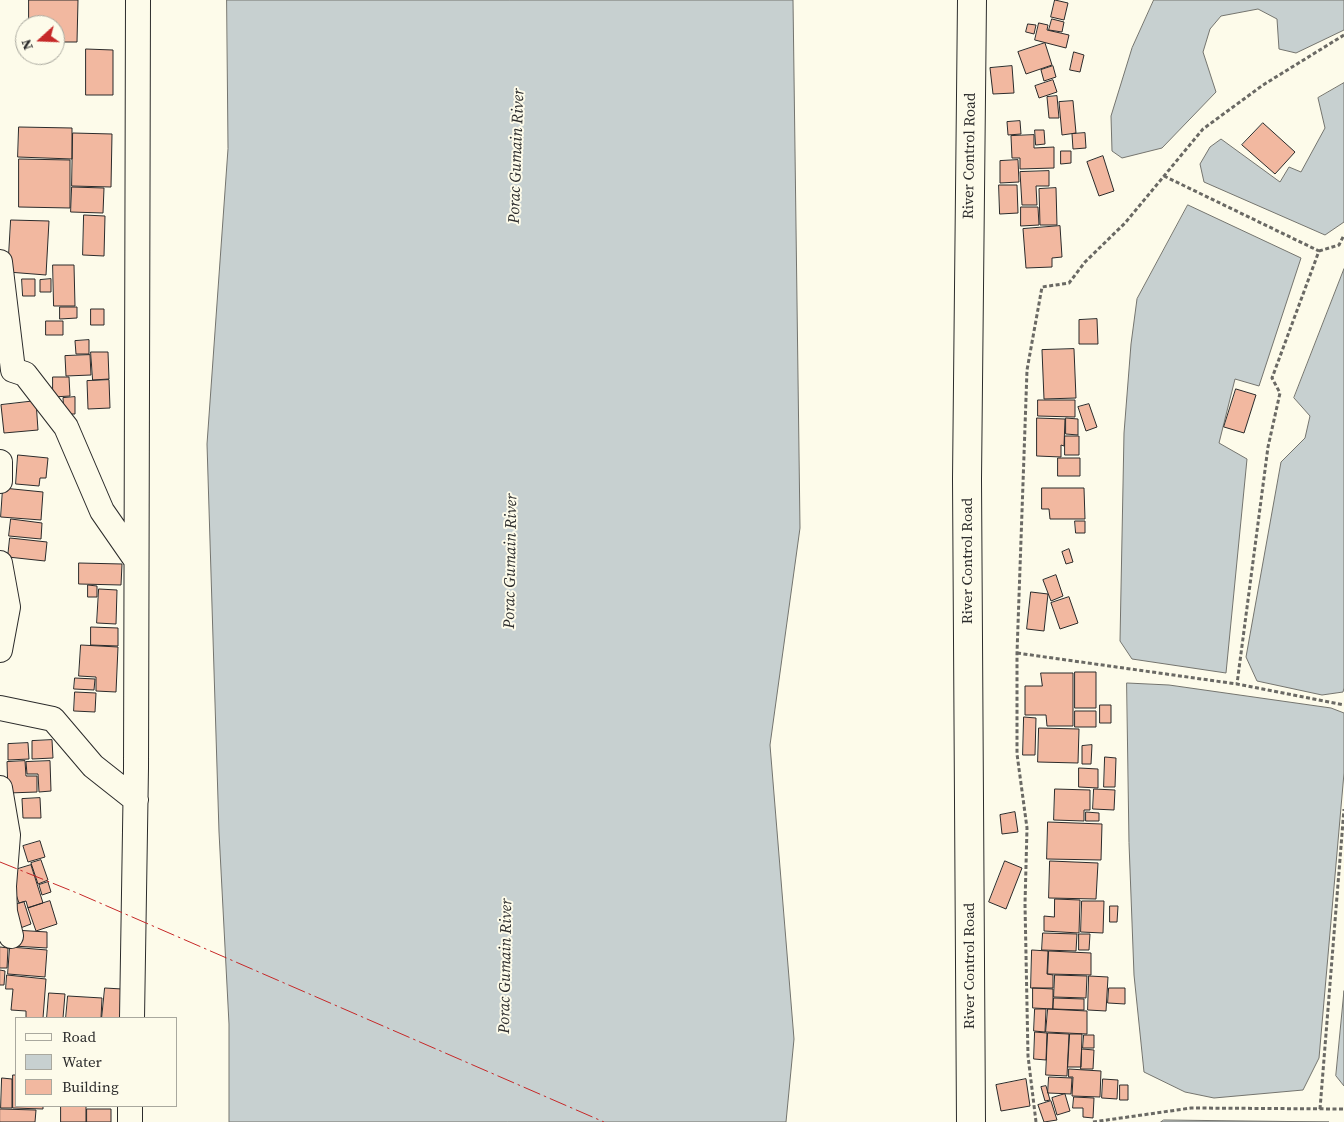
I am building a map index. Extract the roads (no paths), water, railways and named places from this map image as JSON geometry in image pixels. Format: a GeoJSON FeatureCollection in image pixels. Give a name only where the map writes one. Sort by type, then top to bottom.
{"type":"FeatureCollection","features":[{"type":"Feature","properties":{"kind":"street"},"geometry":{"type":"LineString","coordinates":[[132,1017],[136,800],[138,0]]}},
{"type":"Feature","properties":{"kind":"street","name":"River Control Road"},"geometry":{"type":"LineString","coordinates":[[971,1122],[967,479],[972,0]]}},
{"type":"Feature","properties":{"kind":"street"},"geometry":{"type":"LineString","coordinates":[[0,262],[6,379],[25,374],[66,427],[102,511],[136,560]]}},
{"type":"Feature","properties":{"kind":"street"},"geometry":{"type":"LineString","coordinates":[[0,462],[0,482]]}},
{"type":"Feature","properties":{"kind":"street"},"geometry":{"type":"LineString","coordinates":[[0,563],[8,607],[0,650]]}},
{"type":"Feature","properties":{"kind":"street"},"geometry":{"type":"LineString","coordinates":[[0,708],[53,719],[93,766],[136,800]]}},
{"type":"Feature","properties":{"kind":"street"},"geometry":{"type":"LineString","coordinates":[[0,788],[8,835],[4,886],[5,912],[11,936]]}},
{"type":"Feature","properties":{"kind":"street"},"geometry":{"type":"LineString","coordinates":[[130,1107],[130,1122]]}},
{"type":"Feature","properties":{"kind":"water","name":"Porac Gumain River"},"geometry":{"type":"Polygon","coordinates":[[[227,0],[793,0],[800,528],[770,745],[794,1039],[786,1122],[229,1122],[229,1024],[219,832],[207,444],[228,149],[227,0]]]}},
{"type":"Feature","properties":{"kind":"water"},"geometry":{"type":"Polygon","coordinates":[[[1154,0],[1344,0],[1344,30],[1296,53],[1279,49],[1277,19],[1258,9],[1221,16],[1210,29],[1203,52],[1216,92],[1162,148],[1122,158],[1112,151],[1111,116],[1132,48],[1154,0]]]}},
{"type":"Feature","properties":{"kind":"water"},"geometry":{"type":"Polygon","coordinates":[[[1344,83],[1344,222],[1325,235],[1204,182],[1200,164],[1210,147],[1221,139],[1280,182],[1289,167],[1301,172],[1325,128],[1318,98],[1344,83]]]}},
{"type":"Feature","properties":{"kind":"water"},"geometry":{"type":"Polygon","coordinates":[[[1188,205],[1301,258],[1259,386],[1235,379],[1219,443],[1247,459],[1226,673],[1132,659],[1120,641],[1124,433],[1131,344],[1137,299],[1188,205]]]}},
{"type":"Feature","properties":{"kind":"water"},"geometry":{"type":"Polygon","coordinates":[[[1344,269],[1344,688],[1343,692],[1322,695],[1257,681],[1246,657],[1281,462],[1305,438],[1310,416],[1294,398],[1344,269]]]}},
{"type":"Feature","properties":{"kind":"water"},"geometry":{"type":"Polygon","coordinates":[[[1127,683],[1169,685],[1331,708],[1344,713],[1344,773],[1319,1058],[1303,1090],[1214,1098],[1185,1092],[1144,1072],[1134,975],[1129,843],[1127,683]]]}},
{"type":"Feature","properties":{"kind":"water"},"geometry":{"type":"Polygon","coordinates":[[[1344,991],[1344,1086],[1336,1076],[1344,991]]]}},
{"type":"Feature","properties":{"kind":"water"},"geometry":{"type":"Polygon","coordinates":[[[1164,1120],[1329,1122],[1161,1122],[1164,1120]]]}}]}
